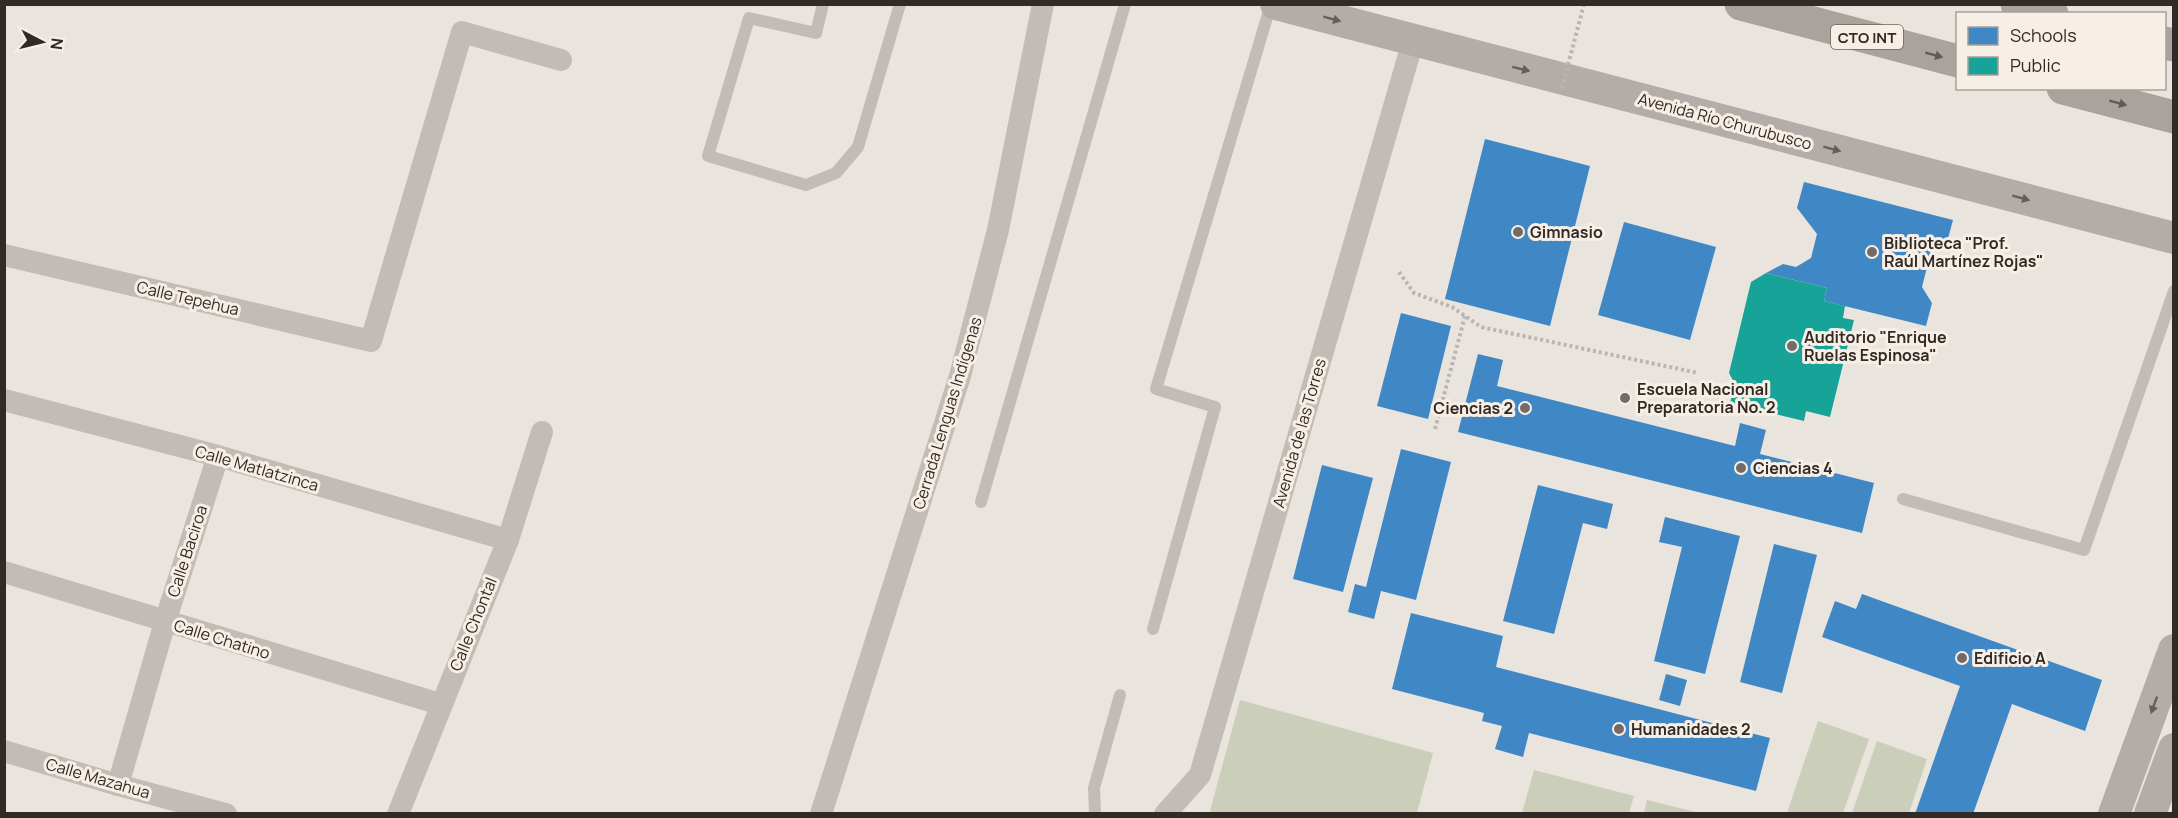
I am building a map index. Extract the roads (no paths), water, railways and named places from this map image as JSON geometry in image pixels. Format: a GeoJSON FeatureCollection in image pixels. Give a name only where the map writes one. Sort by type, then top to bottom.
{"type":"FeatureCollection","features":[{"type":"Feature","properties":{"kind":"highway","name":"CTO INT"},"geometry":{"type":"LineString","coordinates":[[1742,4],[1956,60]]}},
{"type":"Feature","properties":{"kind":"highway"},"geometry":{"type":"LineString","coordinates":[[2017,4],[2045,12]]}},
{"type":"Feature","properties":{"kind":"highway"},"geometry":{"type":"LineString","coordinates":[[2071,90],[2174,117]]}},
{"type":"Feature","properties":{"kind":"main road","name":"Avenida Río Churubusco"},"geometry":{"type":"LineString","coordinates":[[1276,4],[2174,238]]}},
{"type":"Feature","properties":{"kind":"main road"},"geometry":{"type":"LineString","coordinates":[[2122,224],[2174,216]]}},
{"type":"Feature","properties":{"kind":"main road"},"geometry":{"type":"LineString","coordinates":[[2114,813],[2174,650]]}},
{"type":"Feature","properties":{"kind":"main road"},"geometry":{"type":"LineString","coordinates":[[2150,813],[2174,749]]}},
{"type":"Feature","properties":{"kind":"street","name":"Cerrada Lenguas Indígenas"},"geometry":{"type":"LineString","coordinates":[[821,813],[960,376],[998,230],[1043,4]]}},
{"type":"Feature","properties":{"kind":"street","name":"Calle Tepehua"},"geometry":{"type":"LineString","coordinates":[[4,255],[371,341],[462,32],[561,60]]}},
{"type":"Feature","properties":{"kind":"street","name":"Avenida de las Torres"},"geometry":{"type":"LineString","coordinates":[[1165,813],[1200,775],[1413,41]]}},
{"type":"Feature","properties":{"kind":"street","name":"Calle Matlatzinca"},"geometry":{"type":"LineString","coordinates":[[4,400],[218,456],[508,540]]}},
{"type":"Feature","properties":{"kind":"street","name":"Calle Chontal"},"geometry":{"type":"LineString","coordinates":[[398,813],[508,540],[542,432]]}},
{"type":"Feature","properties":{"kind":"street","name":"Calle Baciroa"},"geometry":{"type":"LineString","coordinates":[[118,785],[165,622],[218,456]]}},
{"type":"Feature","properties":{"kind":"street","name":"Calle Chatino"},"geometry":{"type":"LineString","coordinates":[[4,572],[440,704]]}},
{"type":"Feature","properties":{"kind":"street","name":"Calle Mazahua"},"geometry":{"type":"LineString","coordinates":[[4,751],[118,785],[226,813]]}},
{"type":"Feature","properties":{"kind":"lane"},"geometry":{"type":"LineString","coordinates":[[823,4],[816,33],[749,18],[708,156],[806,184],[836,174],[858,147],[900,4]]}},
{"type":"Feature","properties":{"kind":"lane"},"geometry":{"type":"LineString","coordinates":[[981,502],[1125,4]]}},
{"type":"Feature","properties":{"kind":"lane"},"geometry":{"type":"LineString","coordinates":[[1154,629],[1215,407],[1156,389],[1271,4]]}},
{"type":"Feature","properties":{"kind":"lane"},"geometry":{"type":"LineString","coordinates":[[1903,499],[2084,550],[2174,291]]}},
{"type":"Feature","properties":{"kind":"lane"},"geometry":{"type":"LineString","coordinates":[[1095,813],[1094,788],[1120,695]]}},
{"type":"Feature","properties":{"kind":"place","name":"Gimnasio"},"geometry":{"type":"Point","coordinates":[1518,232]}},
{"type":"Feature","properties":{"kind":"place","name":"Biblioteca \"Prof. Raúl Martínez Rojas\""},"geometry":{"type":"Point","coordinates":[1872,252]}},
{"type":"Feature","properties":{"kind":"place","name":"Auditorio \"Enrique Ruelas Espinosa\""},"geometry":{"type":"Point","coordinates":[1792,346]}},
{"type":"Feature","properties":{"kind":"place","name":"Escuela Nacional Preparatoria No. 2"},"geometry":{"type":"Point","coordinates":[1625,398]}},
{"type":"Feature","properties":{"kind":"place","name":"Ciencias 2"},"geometry":{"type":"Point","coordinates":[1525,408]}},
{"type":"Feature","properties":{"kind":"place","name":"Ciencias 4"},"geometry":{"type":"Point","coordinates":[1741,468]}},
{"type":"Feature","properties":{"kind":"place","name":"Edificio A"},"geometry":{"type":"Point","coordinates":[1962,658]}},
{"type":"Feature","properties":{"kind":"place","name":"Humanidades 2"},"geometry":{"type":"Point","coordinates":[1619,729]}}]}
